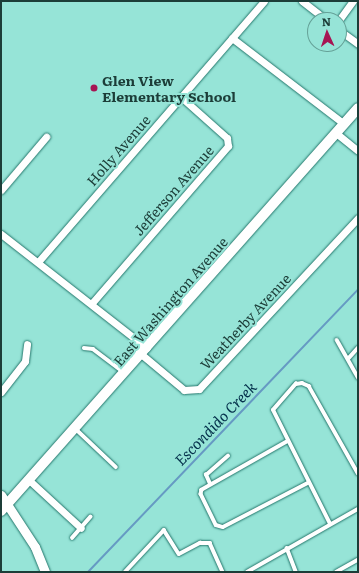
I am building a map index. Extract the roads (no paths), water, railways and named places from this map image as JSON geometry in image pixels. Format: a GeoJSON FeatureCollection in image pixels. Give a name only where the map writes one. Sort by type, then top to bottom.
{"type":"FeatureCollection","features":[{"type":"Feature","properties":{"kind":"main road","name":"East Washington Avenue"},"geometry":{"type":"LineString","coordinates":[[5,507],[30,481],[358,108]]}},
{"type":"Feature","properties":{"kind":"street","name":"Holly Avenue"},"geometry":{"type":"LineString","coordinates":[[38,262],[264,1]]}},
{"type":"Feature","properties":{"kind":"street"},"geometry":{"type":"LineString","coordinates":[[302,1],[316,12]]}},
{"type":"Feature","properties":{"kind":"street"},"geometry":{"type":"LineString","coordinates":[[345,12],[353,1]]}},
{"type":"Feature","properties":{"kind":"street"},"geometry":{"type":"LineString","coordinates":[[347,36],[358,44]]}},
{"type":"Feature","properties":{"kind":"street"},"geometry":{"type":"LineString","coordinates":[[232,38],[344,124]]}},
{"type":"Feature","properties":{"kind":"street","name":"Jefferson Avenue"},"geometry":{"type":"LineString","coordinates":[[92,304],[228,146],[227,138],[181,97]]}},
{"type":"Feature","properties":{"kind":"street"},"geometry":{"type":"LineString","coordinates":[[336,133],[358,151]]}},
{"type":"Feature","properties":{"kind":"street"},"geometry":{"type":"LineString","coordinates":[[1,190],[46,137]]}},
{"type":"Feature","properties":{"kind":"street","name":"Weatherby Avenue"},"geometry":{"type":"LineString","coordinates":[[1,234],[92,304],[184,390],[199,389],[358,218]]}},
{"type":"Feature","properties":{"kind":"street"},"geometry":{"type":"LineString","coordinates":[[1,392],[25,361],[28,344]]}},
{"type":"Feature","properties":{"kind":"street"},"geometry":{"type":"LineString","coordinates":[[30,481],[81,528]]}},
{"type":"Feature","properties":{"kind":"street"},"geometry":{"type":"LineString","coordinates":[[1,495],[5,507],[35,547],[45,572]]}},
{"type":"Feature","properties":{"kind":"lane"},"geometry":{"type":"LineString","coordinates":[[337,340],[358,377]]}},
{"type":"Feature","properties":{"kind":"lane"},"geometry":{"type":"LineString","coordinates":[[84,348],[93,349],[125,373]]}},
{"type":"Feature","properties":{"kind":"lane"},"geometry":{"type":"LineString","coordinates":[[348,359],[358,348]]}},
{"type":"Feature","properties":{"kind":"lane"},"geometry":{"type":"LineString","coordinates":[[330,524],[287,442],[273,410],[296,384],[302,382],[309,386],[358,473]]}},
{"type":"Feature","properties":{"kind":"lane"},"geometry":{"type":"LineString","coordinates":[[76,429],[116,467]]}},
{"type":"Feature","properties":{"kind":"lane"},"geometry":{"type":"LineString","coordinates":[[287,442],[210,484],[201,494],[216,525],[223,527],[308,483]]}},
{"type":"Feature","properties":{"kind":"lane"},"geometry":{"type":"LineString","coordinates":[[210,484],[206,475],[228,456]]}},
{"type":"Feature","properties":{"kind":"lane"},"geometry":{"type":"LineString","coordinates":[[247,572],[358,509]]}},
{"type":"Feature","properties":{"kind":"lane"},"geometry":{"type":"LineString","coordinates":[[72,538],[90,517]]}},
{"type":"Feature","properties":{"kind":"lane"},"geometry":{"type":"LineString","coordinates":[[125,572],[164,530],[179,554],[200,543],[210,543],[223,572]]}},
{"type":"Feature","properties":{"kind":"lane"},"geometry":{"type":"LineString","coordinates":[[287,548],[296,572]]}},
{"type":"Feature","properties":{"kind":"lane"},"geometry":{"type":"LineString","coordinates":[[336,572],[358,560]]}},
{"type":"Feature","properties":{"kind":"waterway","name":"Escondido Creek"},"geometry":{"type":"LineString","coordinates":[[88,572],[358,289]]}},
{"type":"Feature","properties":{"kind":"place","name":"Glen View Elementary School"},"geometry":{"type":"Point","coordinates":[94,88]}}]}
